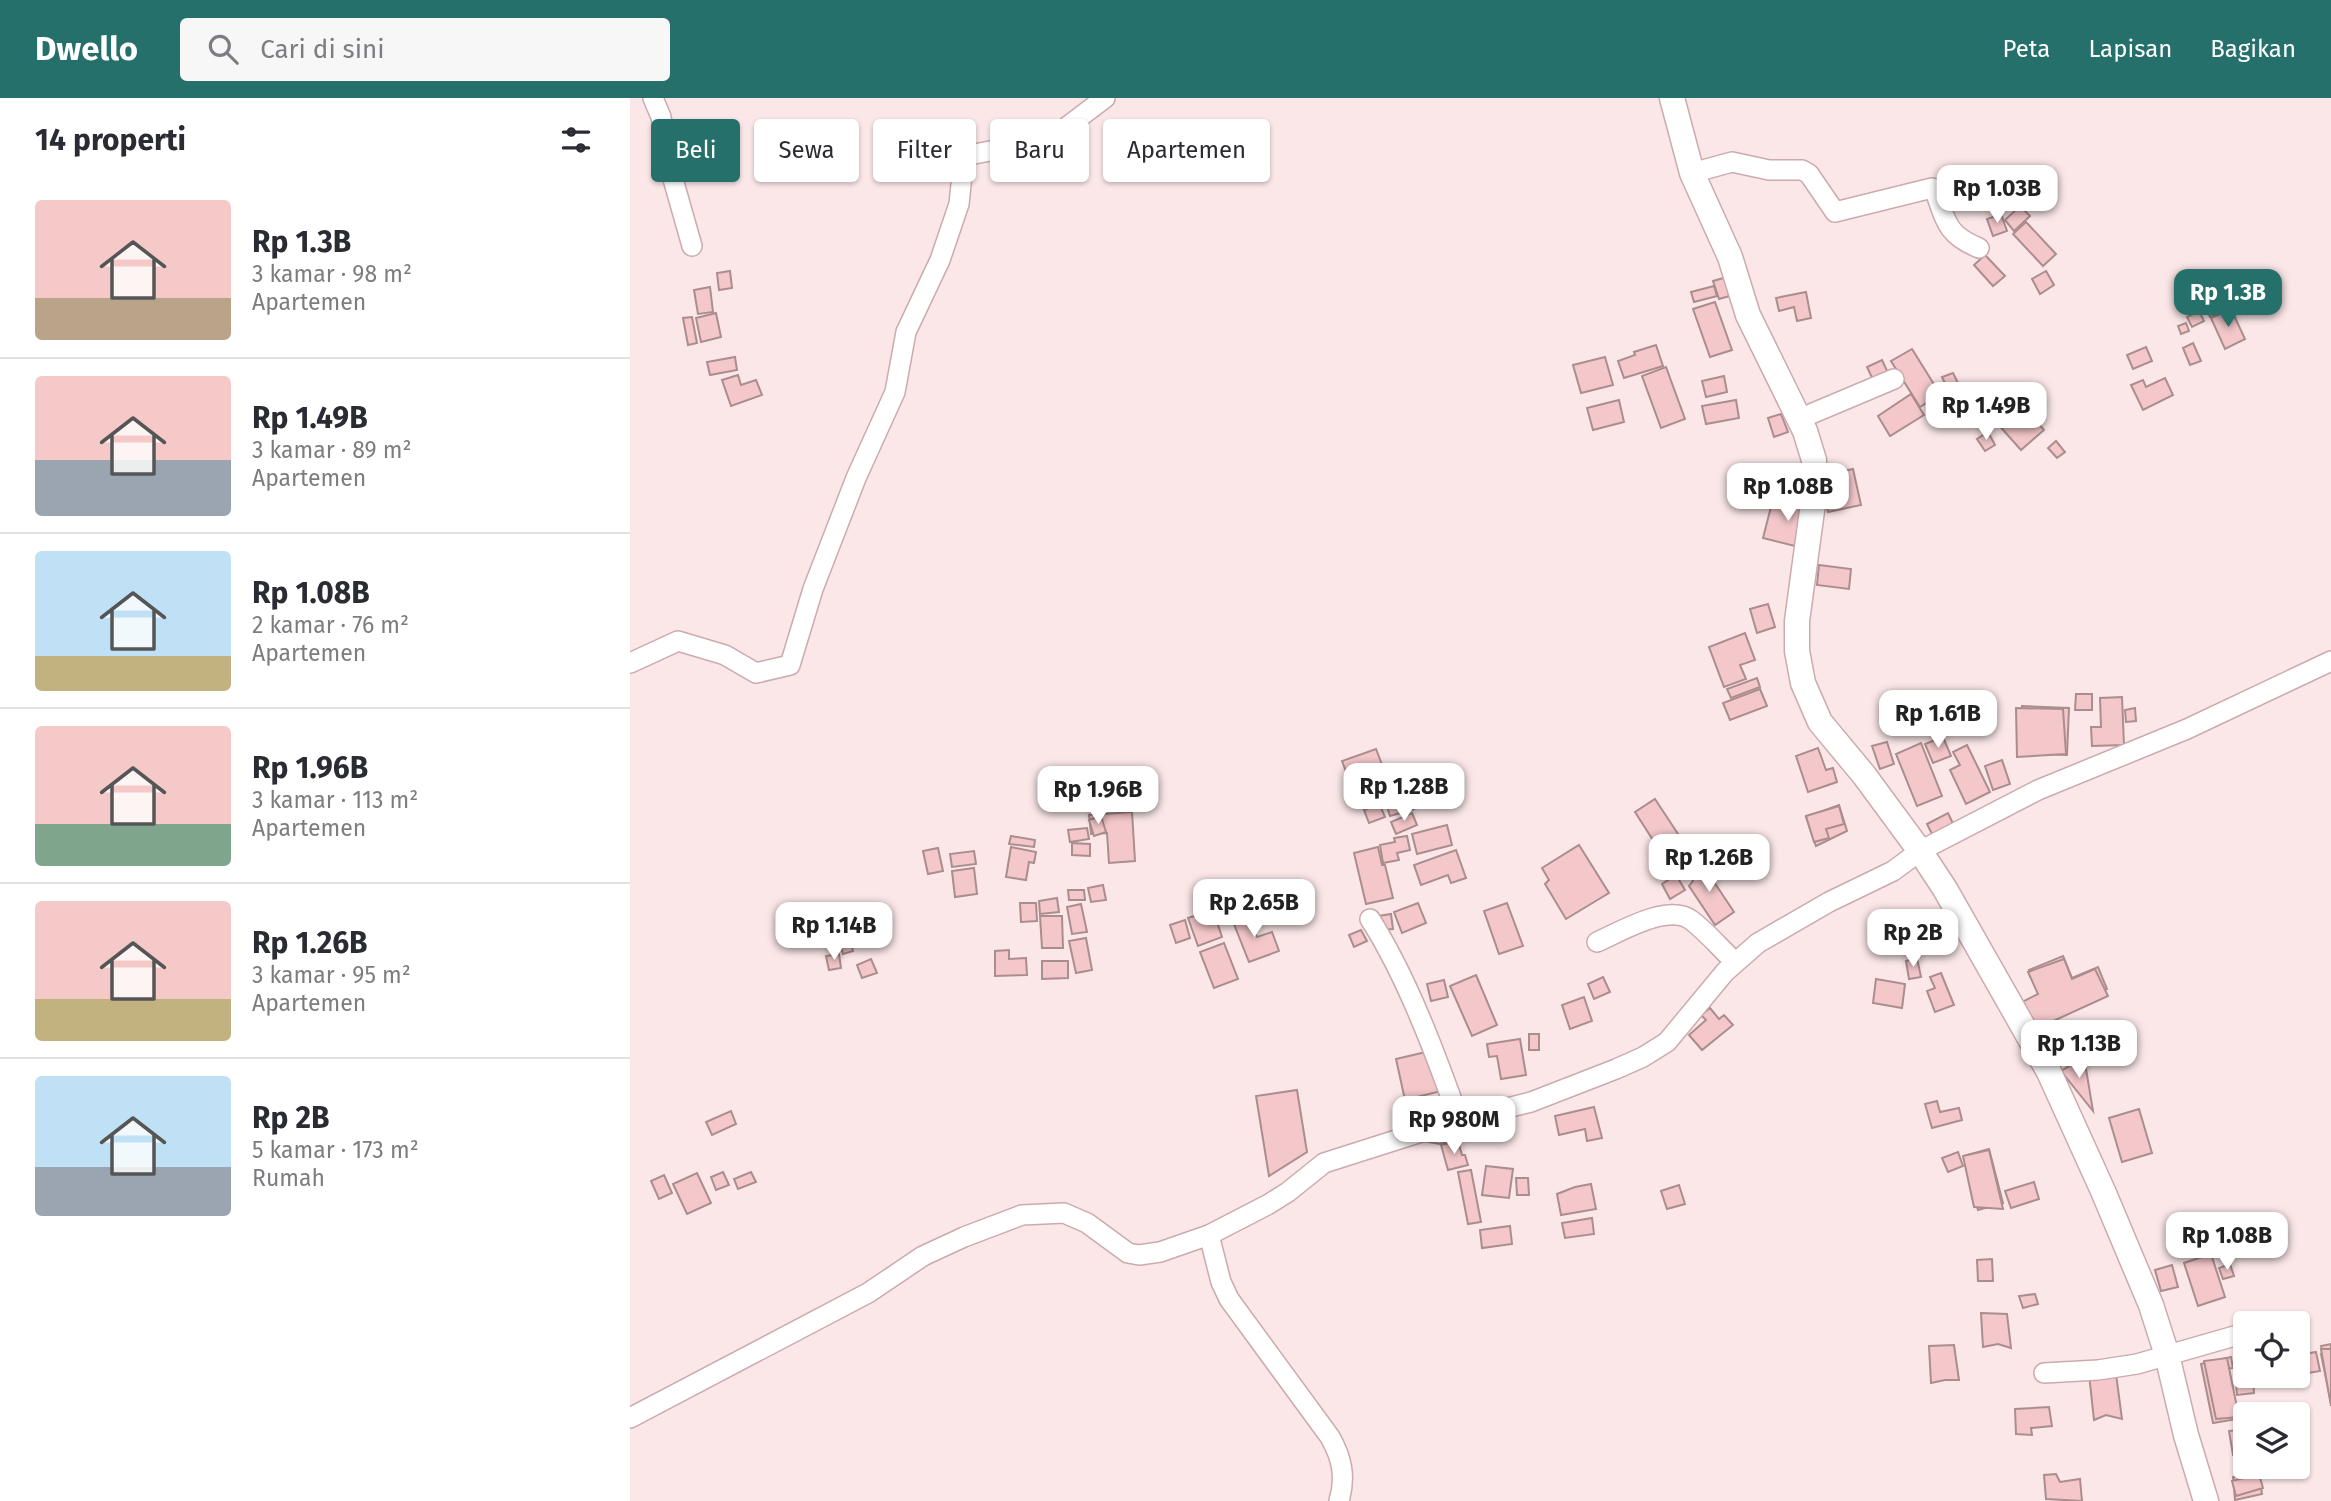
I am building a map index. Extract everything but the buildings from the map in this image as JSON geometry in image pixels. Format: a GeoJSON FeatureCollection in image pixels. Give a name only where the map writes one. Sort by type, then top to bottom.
{"type":"FeatureCollection","features":[{"type":"Feature","properties":{"kind":"main road"},"geometry":{"type":"LineString","coordinates":[[1672,98],[1692,173],[1730,257],[1748,315],[1799,419],[1814,460],[1812,522],[1797,621],[1797,651],[1803,684],[1820,722],[1864,775],[1945,889],[2049,1072],[2116,1219],[2151,1305],[2206,1501]]}},
{"type":"Feature","properties":{"kind":"street"},"geometry":{"type":"LineString","coordinates":[[653,98],[661,117],[671,172],[692,246]]}},
{"type":"Feature","properties":{"kind":"street"},"geometry":{"type":"LineString","coordinates":[[630,663],[678,641],[725,655],[756,673],[790,665],[813,589],[856,478],[895,391],[906,332],[940,260],[959,204],[964,156],[1021,145],[1065,129],[1104,98]]}},
{"type":"Feature","properties":{"kind":"street"},"geometry":{"type":"LineString","coordinates":[[1692,173],[1732,162],[1769,170],[1802,170],[1809,174],[1835,212],[1932,188],[1947,223],[1959,240],[1979,248]]}},
{"type":"Feature","properties":{"kind":"street"},"geometry":{"type":"LineString","coordinates":[[1799,419],[1894,379]]}},
{"type":"Feature","properties":{"kind":"street"},"geometry":{"type":"LineString","coordinates":[[630,1418],[869,1293],[923,1256],[1022,1215],[1050,1212],[1076,1216],[1119,1249],[1133,1255],[1160,1252],[1209,1235],[1288,1192],[1324,1163],[1459,1120],[1531,1102],[1643,1057],[1667,1042],[1735,962],[1758,943],[1829,902],[1893,871],[1920,851],[2038,790],[2187,729],[2331,660]]}},
{"type":"Feature","properties":{"kind":"street"},"geometry":{"type":"LineString","coordinates":[[1597,942],[1664,914],[1678,914],[1689,919],[1735,962]]}},
{"type":"Feature","properties":{"kind":"street"},"geometry":{"type":"LineString","coordinates":[[1370,919],[1387,945],[1459,1120]]}},
{"type":"Feature","properties":{"kind":"street"},"geometry":{"type":"LineString","coordinates":[[1209,1235],[1221,1282],[1229,1299],[1339,1453],[1343,1468],[1339,1501]]}},
{"type":"Feature","properties":{"kind":"street"},"geometry":{"type":"LineString","coordinates":[[2044,1373],[2098,1370],[2137,1364],[2233,1336]]}}]}
